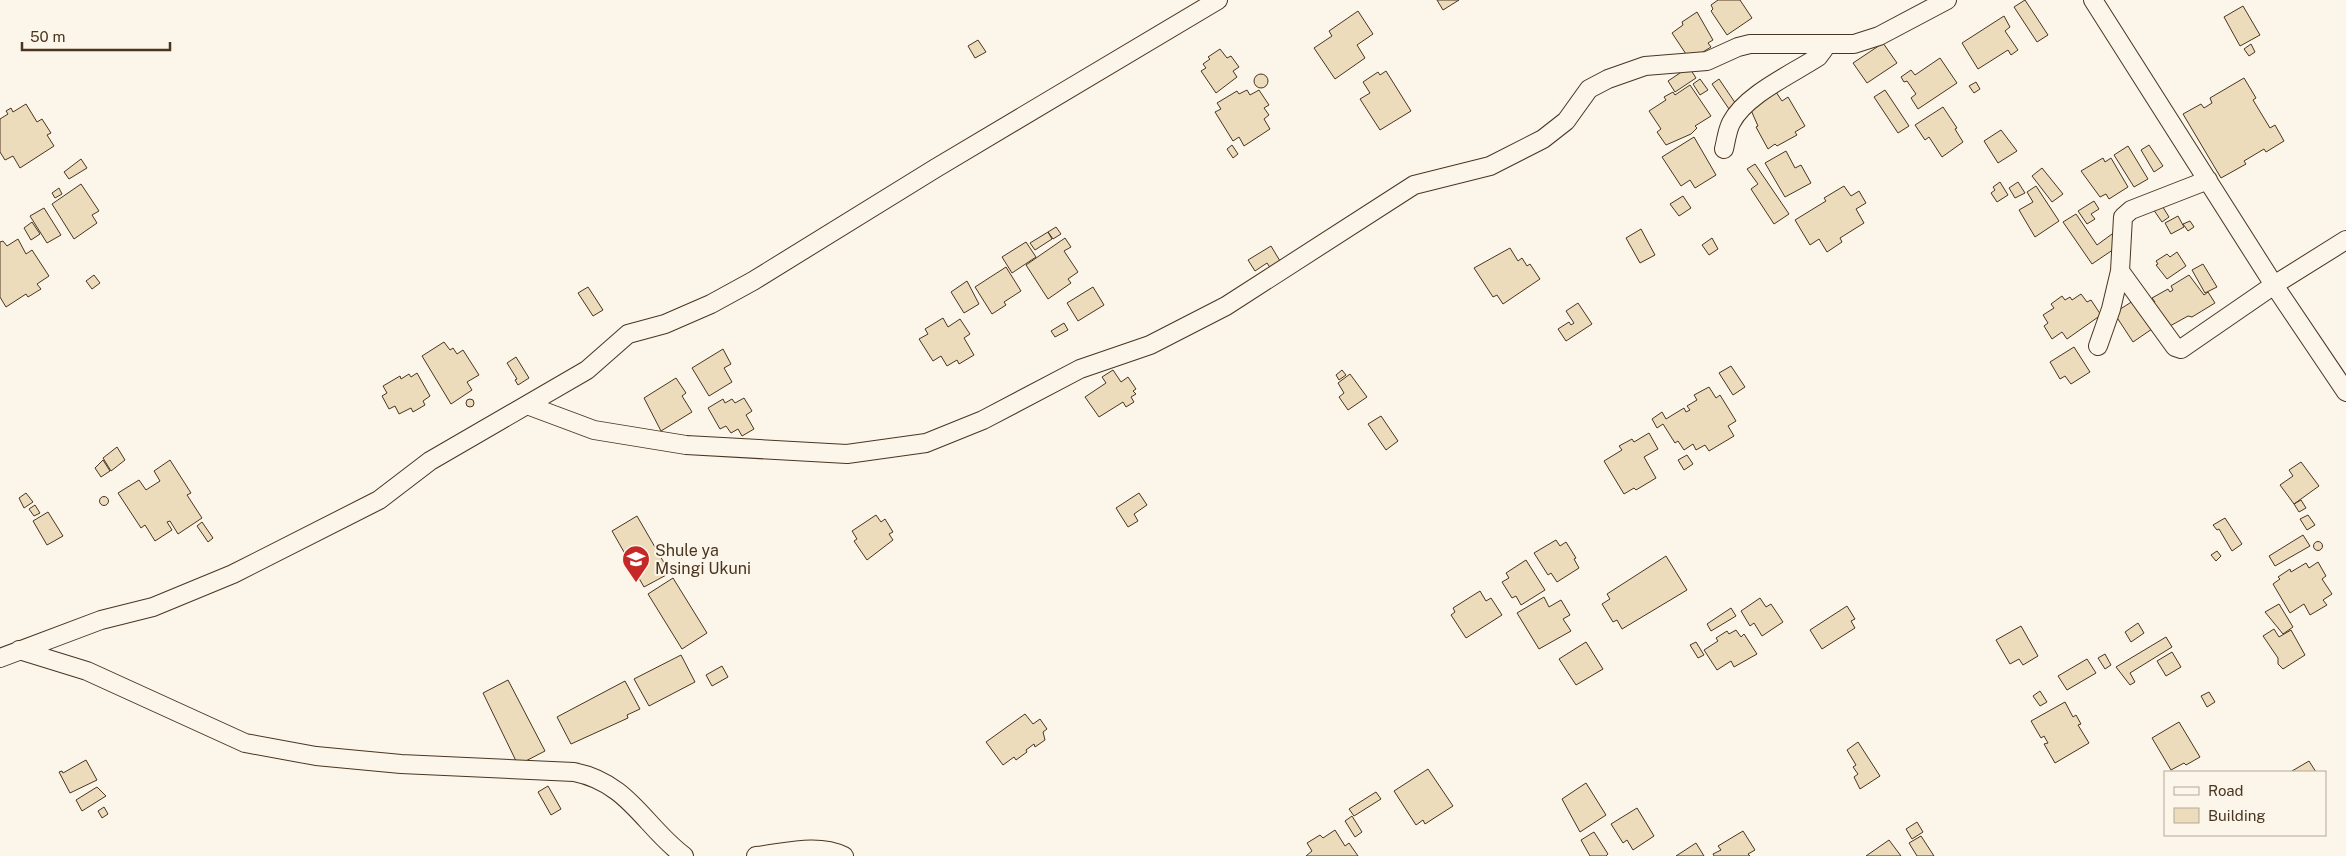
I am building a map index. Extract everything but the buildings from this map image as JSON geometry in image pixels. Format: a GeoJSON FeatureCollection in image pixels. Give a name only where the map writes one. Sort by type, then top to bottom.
{"type":"FeatureCollection","features":[{"type":"Feature","properties":{"kind":"street"},"geometry":{"type":"LineString","coordinates":[[0,658],[101,620],[153,607],[233,574],[379,500],[430,462],[587,370],[628,334],[665,324],[711,304],[753,281],[936,168],[1218,0]]}},
{"type":"Feature","properties":{"kind":"street"},"geometry":{"type":"LineString","coordinates":[[528,405],[594,430],[686,445],[847,454],[926,443],[983,420],[1080,370],[1150,345],[1226,306],[1414,185],[1490,166],[1543,139],[1566,120],[1589,90],[1608,79],[1645,66],[1707,61],[1738,47],[1750,44],[1854,44],[1879,36],[1947,0]]}},
{"type":"Feature","properties":{"kind":"street"},"geometry":{"type":"LineString","coordinates":[[2093,0],[2274,285],[2346,392]]}},
{"type":"Feature","properties":{"kind":"street"},"geometry":{"type":"LineString","coordinates":[[1724,150],[1731,123],[1740,110],[1752,99],[1818,57],[1824,49],[1824,45]]}},
{"type":"Feature","properties":{"kind":"street"},"geometry":{"type":"LineString","coordinates":[[2098,346],[2111,310],[2120,271],[2123,217],[2127,212],[2208,180]]}},
{"type":"Feature","properties":{"kind":"street"},"geometry":{"type":"LineString","coordinates":[[2120,271],[2175,347],[2181,349],[2274,285],[2346,240]]}},
{"type":"Feature","properties":{"kind":"street"},"geometry":{"type":"LineString","coordinates":[[19,650],[87,671],[245,743],[316,756],[401,764],[574,772],[590,775],[623,795],[669,845],[684,856]]}},
{"type":"Feature","properties":{"kind":"street"},"geometry":{"type":"LineString","coordinates":[[756,856],[814,849],[832,850],[844,856]]}},
{"type":"Feature","properties":{"kind":"place","name":"Shule ya Msingi Ukuni"},"geometry":{"type":"Point","coordinates":[636,583]}}]}
